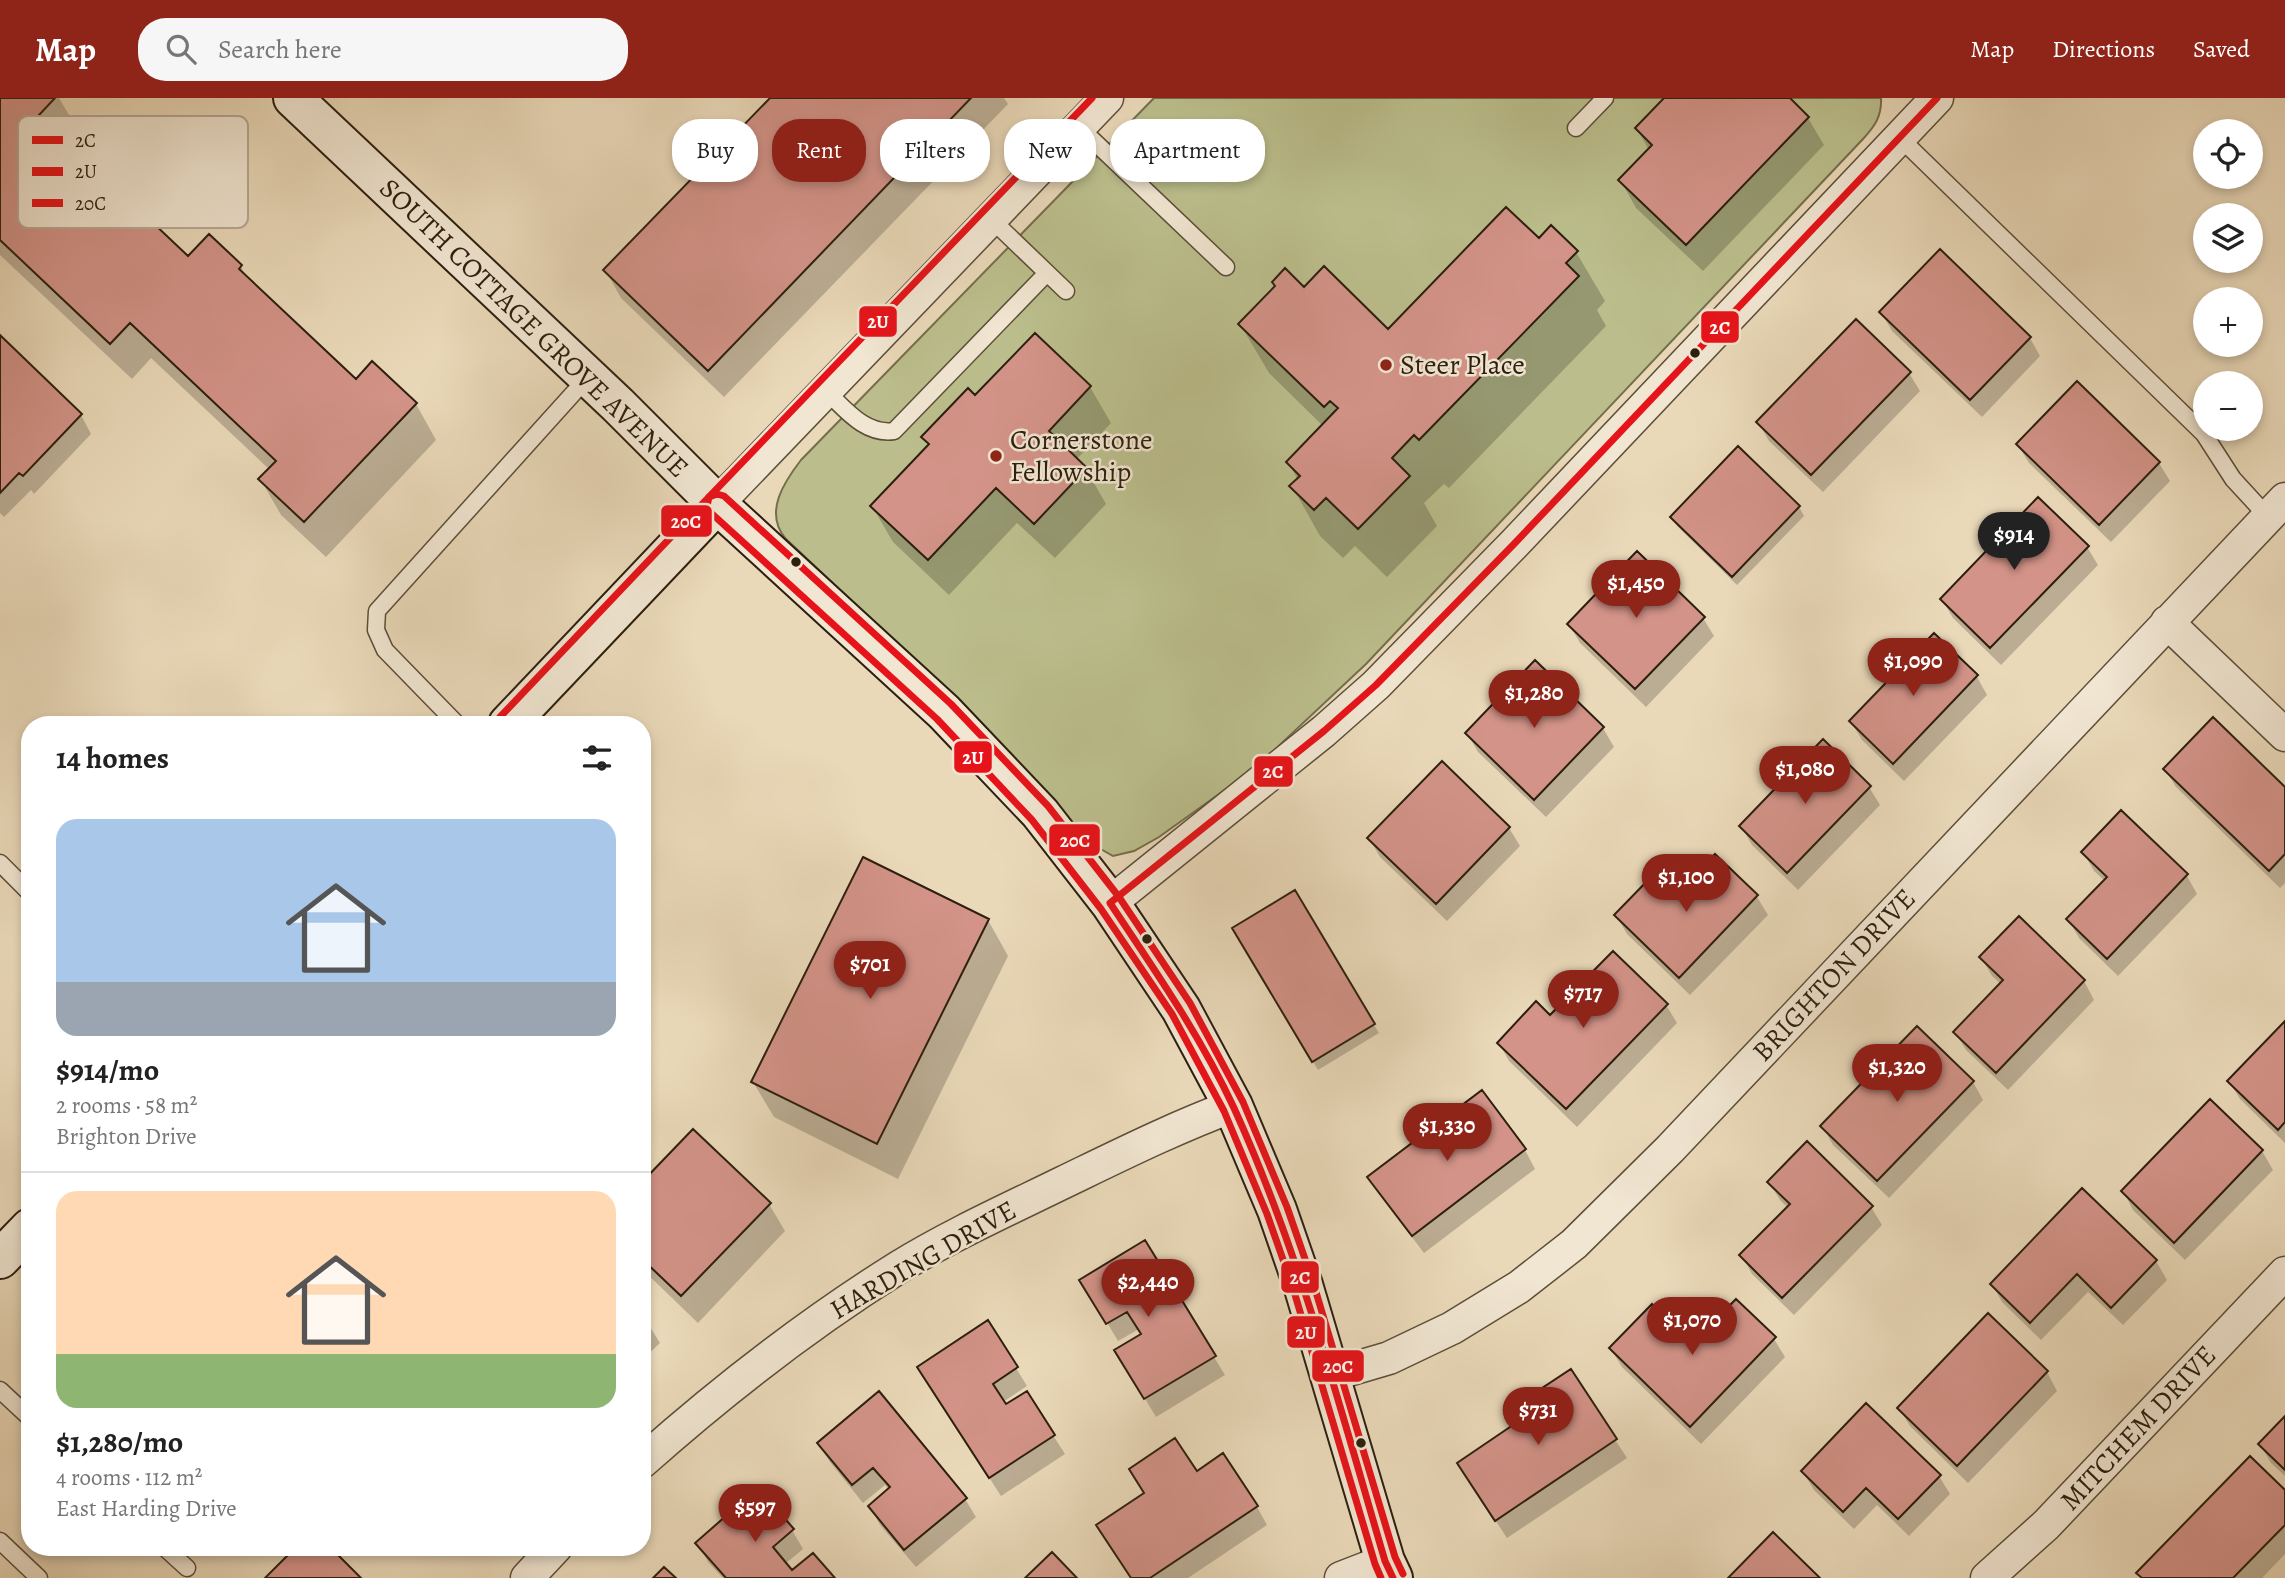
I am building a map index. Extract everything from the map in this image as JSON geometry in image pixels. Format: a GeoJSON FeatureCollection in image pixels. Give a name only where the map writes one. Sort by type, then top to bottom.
{"type":"FeatureCollection","features":[{"type":"Feature","properties":{"kind":"street","name":"SOUTH COTTAGE GROVE AVENUE"},"geometry":{"type":"LineString","coordinates":[[293,98],[718,504],[944,712],[1040,813],[1110,903],[1181,1009],[1233,1106],[1277,1210],[1303,1285],[1328,1376],[1389,1570]]}},
{"type":"Feature","properties":{"kind":"street"},"geometry":{"type":"LineString","coordinates":[[1087,119],[1107,98]]}},
{"type":"Feature","properties":{"kind":"street"},"geometry":{"type":"LineString","coordinates":[[1110,903],[1324,731],[1376,685],[1514,544],[1900,138],[1932,100]]}},
{"type":"Feature","properties":{"kind":"street"},"geometry":{"type":"LineString","coordinates":[[516,716],[1026,182]]}},
{"type":"Feature","properties":{"kind":"street","name":"BRIGHTON DRIVE"},"geometry":{"type":"LineString","coordinates":[[1328,1376],[1389,1357],[1452,1328],[1519,1287],[1574,1244],[1670,1149],[2276,508]]}},
{"type":"Feature","properties":{"kind":"street"},"geometry":{"type":"LineString","coordinates":[[2168,622],[2285,735]]}},
{"type":"Feature","properties":{"kind":"street","name":"HARDING DRIVE"},"geometry":{"type":"LineString","coordinates":[[651,1454],[702,1408],[806,1328],[901,1266],[1163,1134],[1233,1106]]}},
{"type":"Feature","properties":{"kind":"street"},"geometry":{"type":"LineString","coordinates":[[0,1259],[21,1237]]}},
{"type":"Feature","properties":{"kind":"street","name":"MITCHEM DRIVE"},"geometry":{"type":"LineString","coordinates":[[1987,1578],[2046,1525],[2285,1273]]}},
{"type":"Feature","properties":{"kind":"street"},"geometry":{"type":"LineString","coordinates":[[527,1578],[548,1556]]}},
{"type":"Feature","properties":{"kind":"street"},"geometry":{"type":"LineString","coordinates":[[1341,1578],[1389,1570]]}},
{"type":"Feature","properties":{"kind":"lane"},"geometry":{"type":"LineString","coordinates":[[1576,128],[1605,98]]}},
{"type":"Feature","properties":{"kind":"lane"},"geometry":{"type":"LineString","coordinates":[[1900,138],[2204,434],[2233,480],[2276,508]]}},
{"type":"Feature","properties":{"kind":"lane"},"geometry":{"type":"LineString","coordinates":[[1096,143],[1226,267]]}},
{"type":"Feature","properties":{"kind":"lane"},"geometry":{"type":"LineString","coordinates":[[991,219],[1066,291]]}},
{"type":"Feature","properties":{"kind":"lane"},"geometry":{"type":"LineString","coordinates":[[826,391],[868,427],[879,433],[894,431],[1047,273]]}},
{"type":"Feature","properties":{"kind":"lane"},"geometry":{"type":"LineString","coordinates":[[449,716],[385,650],[376,630],[377,611],[588,377]]}},
{"type":"Feature","properties":{"kind":"lane"},"geometry":{"type":"LineString","coordinates":[[0,863],[21,884]]}},
{"type":"Feature","properties":{"kind":"lane"},"geometry":{"type":"LineString","coordinates":[[0,1390],[21,1410]]}},
{"type":"Feature","properties":{"kind":"lane"},"geometry":{"type":"LineString","coordinates":[[0,1541],[39,1578]]}},
{"type":"Feature","properties":{"kind":"lane"},"geometry":{"type":"LineString","coordinates":[[173,1556],[187,1569]]}},
{"type":"Feature","properties":{"kind":"green space"},"geometry":{"type":"Polygon","coordinates":[[[1154,98],[1881,98],[1877,120],[1863,139],[1366,664],[1254,769],[1159,837],[1134,851],[1113,856],[1092,844],[979,721],[785,538],[776,518],[776,508],[783,487],[801,460],[1072,182],[1096,182],[1096,157],[1110,143],[1110,182],[1265,182],[1265,119],[1134,119],[1154,98]]]}},
{"type":"Feature","properties":{"kind":"building"},"geometry":{"type":"Polygon","coordinates":[[[0,98],[55,98],[40,116],[18,116],[18,228],[158,228],[188,256],[209,234],[242,265],[239,269],[356,379],[372,361],[417,403],[304,522],[258,479],[276,461],[130,323],[110,344],[0,240],[0,98]]]}},
{"type":"Feature","properties":{"kind":"building"},"geometry":{"type":"Polygon","coordinates":[[[770,98],[971,98],[951,119],[880,119],[880,182],[890,182],[708,371],[603,270],[688,182],[758,182],[758,119],[750,119],[770,98]]]}},
{"type":"Feature","properties":{"kind":"building"},"geometry":{"type":"Polygon","coordinates":[[[1664,98],[1790,98],[1809,117],[1686,245],[1618,180],[1652,145],[1635,128],[1664,98]]]}},
{"type":"Feature","properties":{"kind":"building","name":"Steer Place"},"geometry":{"type":"Polygon","coordinates":[[[1506,207],[1539,238],[1551,225],[1578,251],[1566,263],[1579,276],[1419,440],[1414,435],[1392,458],[1410,476],[1358,529],[1326,498],[1314,510],[1289,486],[1300,476],[1286,462],[1338,408],[1330,401],[1324,407],[1238,324],[1275,286],[1272,282],[1285,268],[1304,287],[1324,266],[1388,329],[1506,207]]]}},
{"type":"Feature","properties":{"kind":"building"},"geometry":{"type":"Polygon","coordinates":[[[1940,249],[2031,337],[1970,400],[1879,312],[1940,249]]]}},
{"type":"Feature","properties":{"kind":"building"},"geometry":{"type":"Polygon","coordinates":[[[1856,319],[1911,372],[1811,475],[1756,422],[1856,319]]]}},
{"type":"Feature","properties":{"kind":"building","name":"Cornerstone Fellowship"},"geometry":{"type":"Polygon","coordinates":[[[1035,333],[1091,386],[1049,431],[1087,468],[1034,524],[996,488],[928,560],[870,506],[929,444],[921,437],[968,388],[975,395],[1035,333]]]}},
{"type":"Feature","properties":{"kind":"building"},"geometry":{"type":"Polygon","coordinates":[[[0,335],[82,414],[23,476],[19,473],[0,493],[0,335]]]}},
{"type":"Feature","properties":{"kind":"building"},"geometry":{"type":"Polygon","coordinates":[[[2077,381],[2160,462],[2099,525],[2016,444],[2077,381]]]}},
{"type":"Feature","properties":{"kind":"building"},"geometry":{"type":"Polygon","coordinates":[[[1738,446],[1800,506],[1732,577],[1670,517],[1738,446]]]}},
{"type":"Feature","properties":{"kind":"building"},"geometry":{"type":"Polygon","coordinates":[[[2038,497],[2089,546],[1990,648],[1940,599],[2038,497]]]}},
{"type":"Feature","properties":{"kind":"building"},"geometry":{"type":"Polygon","coordinates":[[[1637,551],[1705,617],[1635,689],[1567,624],[1637,551]]]}},
{"type":"Feature","properties":{"kind":"building"},"geometry":{"type":"Polygon","coordinates":[[[1934,633],[1978,675],[1893,764],[1849,721],[1934,633]]]}},
{"type":"Feature","properties":{"kind":"building"},"geometry":{"type":"Polygon","coordinates":[[[1535,660],[1604,727],[1534,800],[1465,733],[1535,660]]]}},
{"type":"Feature","properties":{"kind":"building"},"geometry":{"type":"Polygon","coordinates":[[[2213,717],[2285,787],[2285,854],[2269,871],[2163,769],[2213,717]]]}},
{"type":"Feature","properties":{"kind":"building"},"geometry":{"type":"Polygon","coordinates":[[[1823,739],[1871,786],[1787,873],[1739,826],[1823,739]]]}},
{"type":"Feature","properties":{"kind":"building"},"geometry":{"type":"Polygon","coordinates":[[[1442,761],[1510,827],[1436,904],[1367,838],[1442,761]]]}},
{"type":"Feature","properties":{"kind":"building"},"geometry":{"type":"Polygon","coordinates":[[[2121,810],[2188,874],[2107,959],[2066,919],[2107,877],[2081,852],[2121,810]]]}},
{"type":"Feature","properties":{"kind":"building"},"geometry":{"type":"Polygon","coordinates":[[[1715,854],[1758,895],[1679,978],[1614,915],[1654,874],[1676,895],[1715,854]]]}},
{"type":"Feature","properties":{"kind":"building"},"geometry":{"type":"Polygon","coordinates":[[[863,857],[989,919],[877,1144],[751,1082],[863,857]]]}},
{"type":"Feature","properties":{"kind":"building"},"geometry":{"type":"Polygon","coordinates":[[[1295,890],[1375,1024],[1312,1062],[1232,928],[1295,890]]]}},
{"type":"Feature","properties":{"kind":"building"},"geometry":{"type":"Polygon","coordinates":[[[2019,916],[2085,980],[1996,1073],[1953,1032],[2003,980],[1979,957],[2019,916]]]}},
{"type":"Feature","properties":{"kind":"building"},"geometry":{"type":"Polygon","coordinates":[[[1613,951],[1668,1004],[1566,1109],[1497,1043],[1536,1001],[1550,1015],[1613,951]]]}},
{"type":"Feature","properties":{"kind":"building"},"geometry":{"type":"Polygon","coordinates":[[[2285,1021],[2285,1122],[2278,1130],[2227,1081],[2285,1021]]]}},
{"type":"Feature","properties":{"kind":"building"},"geometry":{"type":"Polygon","coordinates":[[[1917,1026],[1974,1081],[1877,1181],[1820,1126],[1917,1026]]]}},
{"type":"Feature","properties":{"kind":"building"},"geometry":{"type":"Polygon","coordinates":[[[1482,1090],[1526,1149],[1412,1236],[1367,1177],[1482,1090]]]}},
{"type":"Feature","properties":{"kind":"building"},"geometry":{"type":"Polygon","coordinates":[[[2210,1099],[2263,1150],[2174,1243],[2121,1191],[2210,1099]]]}},
{"type":"Feature","properties":{"kind":"building"},"geometry":{"type":"Polygon","coordinates":[[[693,1129],[771,1203],[681,1296],[651,1268],[651,1173],[693,1129]]]}},
{"type":"Feature","properties":{"kind":"building"},"geometry":{"type":"Polygon","coordinates":[[[1807,1141],[1873,1206],[1782,1298],[1739,1255],[1790,1204],[1767,1182],[1807,1141]]]}},
{"type":"Feature","properties":{"kind":"building"},"geometry":{"type":"Polygon","coordinates":[[[2082,1188],[2157,1260],[2111,1308],[2077,1274],[2030,1323],[1990,1284],[2082,1188]]]}},
{"type":"Feature","properties":{"kind":"building"},"geometry":{"type":"Polygon","coordinates":[[[1145,1240],[1216,1356],[1144,1399],[1114,1350],[1141,1334],[1127,1312],[1106,1324],[1079,1280],[1145,1240]]]}},
{"type":"Feature","properties":{"kind":"building"},"geometry":{"type":"Polygon","coordinates":[[[1736,1299],[1776,1337],[1690,1427],[1609,1348],[1652,1304],[1692,1344],[1736,1299]]]}},
{"type":"Feature","properties":{"kind":"building"},"geometry":{"type":"Polygon","coordinates":[[[1988,1313],[2048,1371],[1957,1466],[1897,1408],[1988,1313]]]}},
{"type":"Feature","properties":{"kind":"building"},"geometry":{"type":"Polygon","coordinates":[[[988,1320],[1018,1367],[993,1384],[1006,1404],[1027,1391],[1055,1435],[989,1478],[917,1367],[988,1320]]]}},
{"type":"Feature","properties":{"kind":"building"},"geometry":{"type":"Polygon","coordinates":[[[1571,1369],[1617,1439],[1495,1521],[1457,1463],[1538,1408],[1530,1396],[1571,1369]]]}},
{"type":"Feature","properties":{"kind":"building"},"geometry":{"type":"Polygon","coordinates":[[[879,1391],[967,1498],[904,1550],[868,1506],[890,1487],[873,1468],[852,1485],[817,1443],[879,1391]]]}},
{"type":"Feature","properties":{"kind":"building"},"geometry":{"type":"Polygon","coordinates":[[[1866,1403],[1941,1475],[1898,1519],[1866,1488],[1843,1512],[1801,1471],[1866,1403]]]}},
{"type":"Feature","properties":{"kind":"building"},"geometry":{"type":"Polygon","coordinates":[[[2285,1416],[2285,1470],[2258,1444],[2285,1416]]]}},
{"type":"Feature","properties":{"kind":"building"},"geometry":{"type":"Polygon","coordinates":[[[1175,1438],[1197,1471],[1223,1453],[1258,1506],[1150,1578],[1131,1578],[1096,1525],[1144,1493],[1129,1469],[1175,1438]]]}},
{"type":"Feature","properties":{"kind":"building"},"geometry":{"type":"Polygon","coordinates":[[[2250,1456],[2285,1490],[2285,1525],[2233,1578],[2142,1578],[2136,1573],[2250,1456]]]}},
{"type":"Feature","properties":{"kind":"building"},"geometry":{"type":"Polygon","coordinates":[[[758,1488],[794,1529],[773,1547],[792,1570],[813,1553],[835,1578],[726,1578],[695,1543],[758,1488]]]}},
{"type":"Feature","properties":{"kind":"building"},"geometry":{"type":"Polygon","coordinates":[[[1773,1532],[1820,1578],[1728,1578],[1773,1532]]]}},
{"type":"Feature","properties":{"kind":"building"},"geometry":{"type":"Polygon","coordinates":[[[1052,1552],[1077,1578],[1025,1578],[1052,1552]]]}},
{"type":"Feature","properties":{"kind":"building"},"geometry":{"type":"Polygon","coordinates":[[[287,1556],[339,1556],[361,1578],[265,1578],[287,1556]]]}},
{"type":"Feature","properties":{"kind":"building"},"geometry":{"type":"Polygon","coordinates":[[[664,1567],[676,1578],[653,1578],[664,1567]]]}},
{"type":"Feature","properties":{"kind":"transit line","name":"2U"},"geometry":{"type":"LineString","coordinates":[[1092,98],[709,497],[707,506],[710,512],[937,719],[1032,820],[1101,909],[1172,1014],[1224,1111],[1267,1214],[1293,1288],[1381,1578]]}},
{"type":"Feature","properties":{"kind":"transit line","name":"2C"},"geometry":{"type":"LineString","coordinates":[[1393,1578],[1385,1561],[1299,1275],[1258,1163],[1206,1054],[1110,903],[1324,731],[1376,685],[1514,544],[1937,98]]}},
{"type":"Feature","properties":{"kind":"transit line","name":"20C"},"geometry":{"type":"LineString","coordinates":[[501,716],[709,497],[717,494],[724,496],[951,704],[1048,806],[1119,897],[1190,1003],[1243,1102],[1287,1207],[1313,1282],[1395,1557],[1403,1574]]}},
{"type":"Feature","properties":{"kind":"place","name":"Steer Place"},"geometry":{"type":"Point","coordinates":[1386,365]}},
{"type":"Feature","properties":{"kind":"place","name":"Cornerstone Fellowship"},"geometry":{"type":"Point","coordinates":[996,456]}}]}
